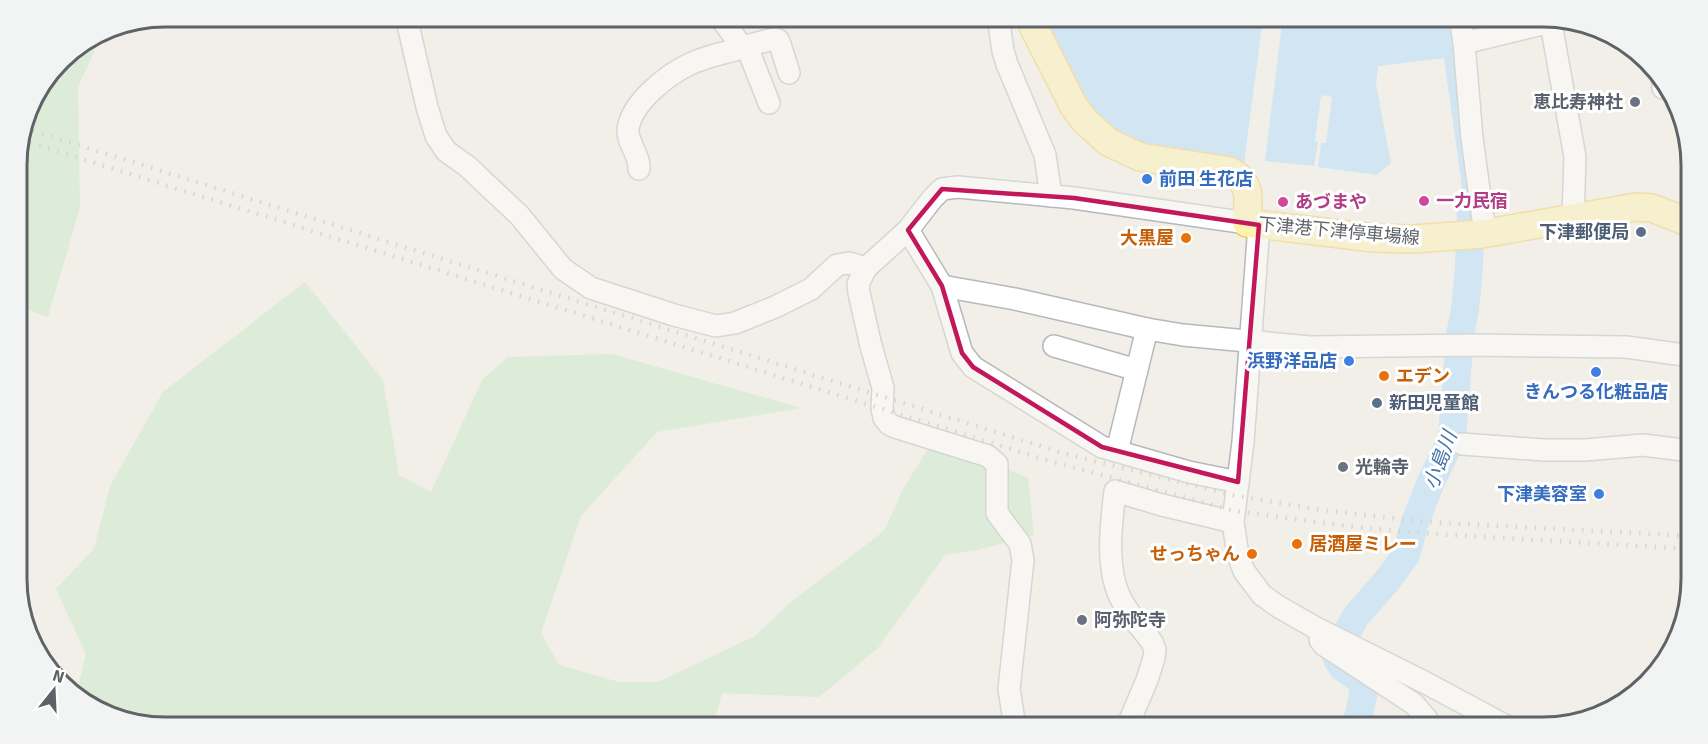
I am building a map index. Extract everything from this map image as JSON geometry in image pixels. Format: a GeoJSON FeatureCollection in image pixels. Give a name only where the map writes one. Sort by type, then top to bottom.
{"type":"FeatureCollection","features":[{"type":"Feature","properties":{"kind":"main road","name":"下津港下津停車場線"},"geometry":{"type":"LineString","coordinates":[[1034,27],[1073,105],[1084,120],[1108,142],[1140,157],[1230,171],[1239,176],[1248,194],[1253,224],[1413,239],[1478,234],[1626,209],[1644,208],[1681,220]]}},
{"type":"Feature","properties":{"kind":"street"},"geometry":{"type":"LineString","coordinates":[[409,27],[436,136],[447,151],[467,166],[520,216],[563,269],[591,288],[716,326],[735,323],[811,290],[837,265],[849,263],[866,268]]}},
{"type":"Feature","properties":{"kind":"street"},"geometry":{"type":"LineString","coordinates":[[728,27],[745,47],[769,103]]}},
{"type":"Feature","properties":{"kind":"street"},"geometry":{"type":"LineString","coordinates":[[1000,27],[1007,64],[1044,155],[1051,196]]}},
{"type":"Feature","properties":{"kind":"street"},"geometry":{"type":"LineString","coordinates":[[1462,27],[1478,234]]}},
{"type":"Feature","properties":{"kind":"street"},"geometry":{"type":"LineString","coordinates":[[1464,43],[1524,27]]}},
{"type":"Feature","properties":{"kind":"street"},"geometry":{"type":"LineString","coordinates":[[1551,27],[1575,157],[1573,218]]}},
{"type":"Feature","properties":{"kind":"street"},"geometry":{"type":"LineString","coordinates":[[639,169],[628,131],[632,117],[645,98],[668,78],[693,63],[772,39],[778,40],[789,73]]}},
{"type":"Feature","properties":{"kind":"street"},"geometry":{"type":"LineString","coordinates":[[1013,717],[1009,689],[1023,551],[997,513],[997,464],[988,456],[895,427],[884,418],[883,388],[858,293],[858,284],[866,268],[908,230],[942,189],[958,187],[1051,196],[1253,224],[1251,340],[1233,522],[1238,555],[1244,570],[1262,595],[1279,607],[1489,717]]}},
{"type":"Feature","properties":{"kind":"street"},"geometry":{"type":"LineString","coordinates":[[908,230],[942,286],[962,352],[973,367],[1102,447],[1189,472],[1238,482]]}},
{"type":"Feature","properties":{"kind":"street"},"geometry":{"type":"LineString","coordinates":[[942,286],[1015,299],[1146,329],[1183,335],[1310,347],[1476,345],[1626,347],[1681,355]]}},
{"type":"Feature","properties":{"kind":"street"},"geometry":{"type":"LineString","coordinates":[[1117,452],[1146,329]]}},
{"type":"Feature","properties":{"kind":"street"},"geometry":{"type":"LineString","coordinates":[[1054,346],[1137,370]]}},
{"type":"Feature","properties":{"kind":"street"},"geometry":{"type":"LineString","coordinates":[[1462,444],[1544,450],[1585,450],[1643,445],[1681,450]]}},
{"type":"Feature","properties":{"kind":"street"},"geometry":{"type":"LineString","coordinates":[[1130,717],[1147,680],[1155,650],[1152,642],[1122,601],[1115,585],[1111,550],[1115,492],[1233,522]]}},
{"type":"Feature","properties":{"kind":"street"},"geometry":{"type":"LineString","coordinates":[[1316,628],[1324,645],[1414,704],[1425,717]]}},
{"type":"Feature","properties":{"kind":"highlighted area"},"geometry":{"type":"Polygon","coordinates":[[[942,189],[1074,198],[1259,225],[1238,482],[1102,447],[973,367],[962,353],[942,286],[908,230],[942,189]]]}},
{"type":"Feature","properties":{"kind":"green space"},"geometry":{"type":"Polygon","coordinates":[[[97,44],[78,87],[80,207],[48,317],[27,310],[28,147],[38,112],[50,88],[67,67],[97,44]]]}},
{"type":"Feature","properties":{"kind":"green space"},"geometry":{"type":"Polygon","coordinates":[[[305,282],[383,380],[399,475],[431,492],[482,380],[508,357],[612,354],[801,408],[657,432],[581,516],[541,633],[559,665],[619,682],[658,682],[755,636],[792,601],[884,531],[903,489],[934,439],[1028,478],[1034,535],[977,550],[945,555],[878,648],[819,697],[722,693],[716,717],[165,717],[147,716],[121,710],[96,699],[84,690],[86,654],[56,589],[94,549],[110,486],[163,392],[305,282]]]}},
{"type":"Feature","properties":{"kind":"water"},"geometry":{"type":"Polygon","coordinates":[[[1045,27],[1262,27],[1244,164],[1165,154],[1133,144],[1095,117],[1045,27]]]}},
{"type":"Feature","properties":{"kind":"water"},"geometry":{"type":"Polygon","coordinates":[[[1282,27],[1456,27],[1479,228],[1468,230],[1444,58],[1378,66],[1376,84],[1391,163],[1377,175],[1318,167],[1321,143],[1326,143],[1332,97],[1321,95],[1314,166],[1265,161],[1282,27]]]}},
{"type":"Feature","properties":{"kind":"waterway","name":"小島川"},"geometry":{"type":"LineString","coordinates":[[1358,717],[1364,690],[1360,680],[1342,667],[1337,659],[1339,647],[1356,616],[1406,555],[1414,525],[1430,484],[1452,438],[1460,335],[1469,267],[1471,211]]}},
{"type":"Feature","properties":{"kind":"railway"},"geometry":{"type":"LineString","coordinates":[[32,130],[1066,454],[1237,496],[1321,510],[1425,522],[1681,535]]}},
{"type":"Feature","properties":{"kind":"railway"},"geometry":{"type":"LineString","coordinates":[[29,142],[1046,460],[1235,511],[1354,527],[1434,534],[1681,548]]}},
{"type":"Feature","properties":{"kind":"place","name":"恵比寿神社"},"geometry":{"type":"Point","coordinates":[1635,102]}},
{"type":"Feature","properties":{"kind":"place","name":"前田 生花店"},"geometry":{"type":"Point","coordinates":[1147,179]}},
{"type":"Feature","properties":{"kind":"place","name":"一力民宿"},"geometry":{"type":"Point","coordinates":[1424,201]}},
{"type":"Feature","properties":{"kind":"place","name":"あづまや"},"geometry":{"type":"Point","coordinates":[1283,202]}},
{"type":"Feature","properties":{"kind":"place","name":"下津郵便局"},"geometry":{"type":"Point","coordinates":[1641,232]}},
{"type":"Feature","properties":{"kind":"place","name":"大黒屋"},"geometry":{"type":"Point","coordinates":[1186,238]}},
{"type":"Feature","properties":{"kind":"place","name":"浜野洋品店"},"geometry":{"type":"Point","coordinates":[1349,361]}},
{"type":"Feature","properties":{"kind":"place","name":"きんつる化粧品店"},"geometry":{"type":"Point","coordinates":[1596,372]}},
{"type":"Feature","properties":{"kind":"place","name":"エデン"},"geometry":{"type":"Point","coordinates":[1384,376]}},
{"type":"Feature","properties":{"kind":"place","name":"新田児童館"},"geometry":{"type":"Point","coordinates":[1377,403]}},
{"type":"Feature","properties":{"kind":"place","name":"光輪寺"},"geometry":{"type":"Point","coordinates":[1343,467]}},
{"type":"Feature","properties":{"kind":"place","name":"下津美容室"},"geometry":{"type":"Point","coordinates":[1599,494]}},
{"type":"Feature","properties":{"kind":"place","name":"居酒屋ミレー"},"geometry":{"type":"Point","coordinates":[1297,544]}},
{"type":"Feature","properties":{"kind":"place","name":"せっちゃん"},"geometry":{"type":"Point","coordinates":[1252,554]}},
{"type":"Feature","properties":{"kind":"place","name":"阿弥陀寺"},"geometry":{"type":"Point","coordinates":[1082,620]}}]}
